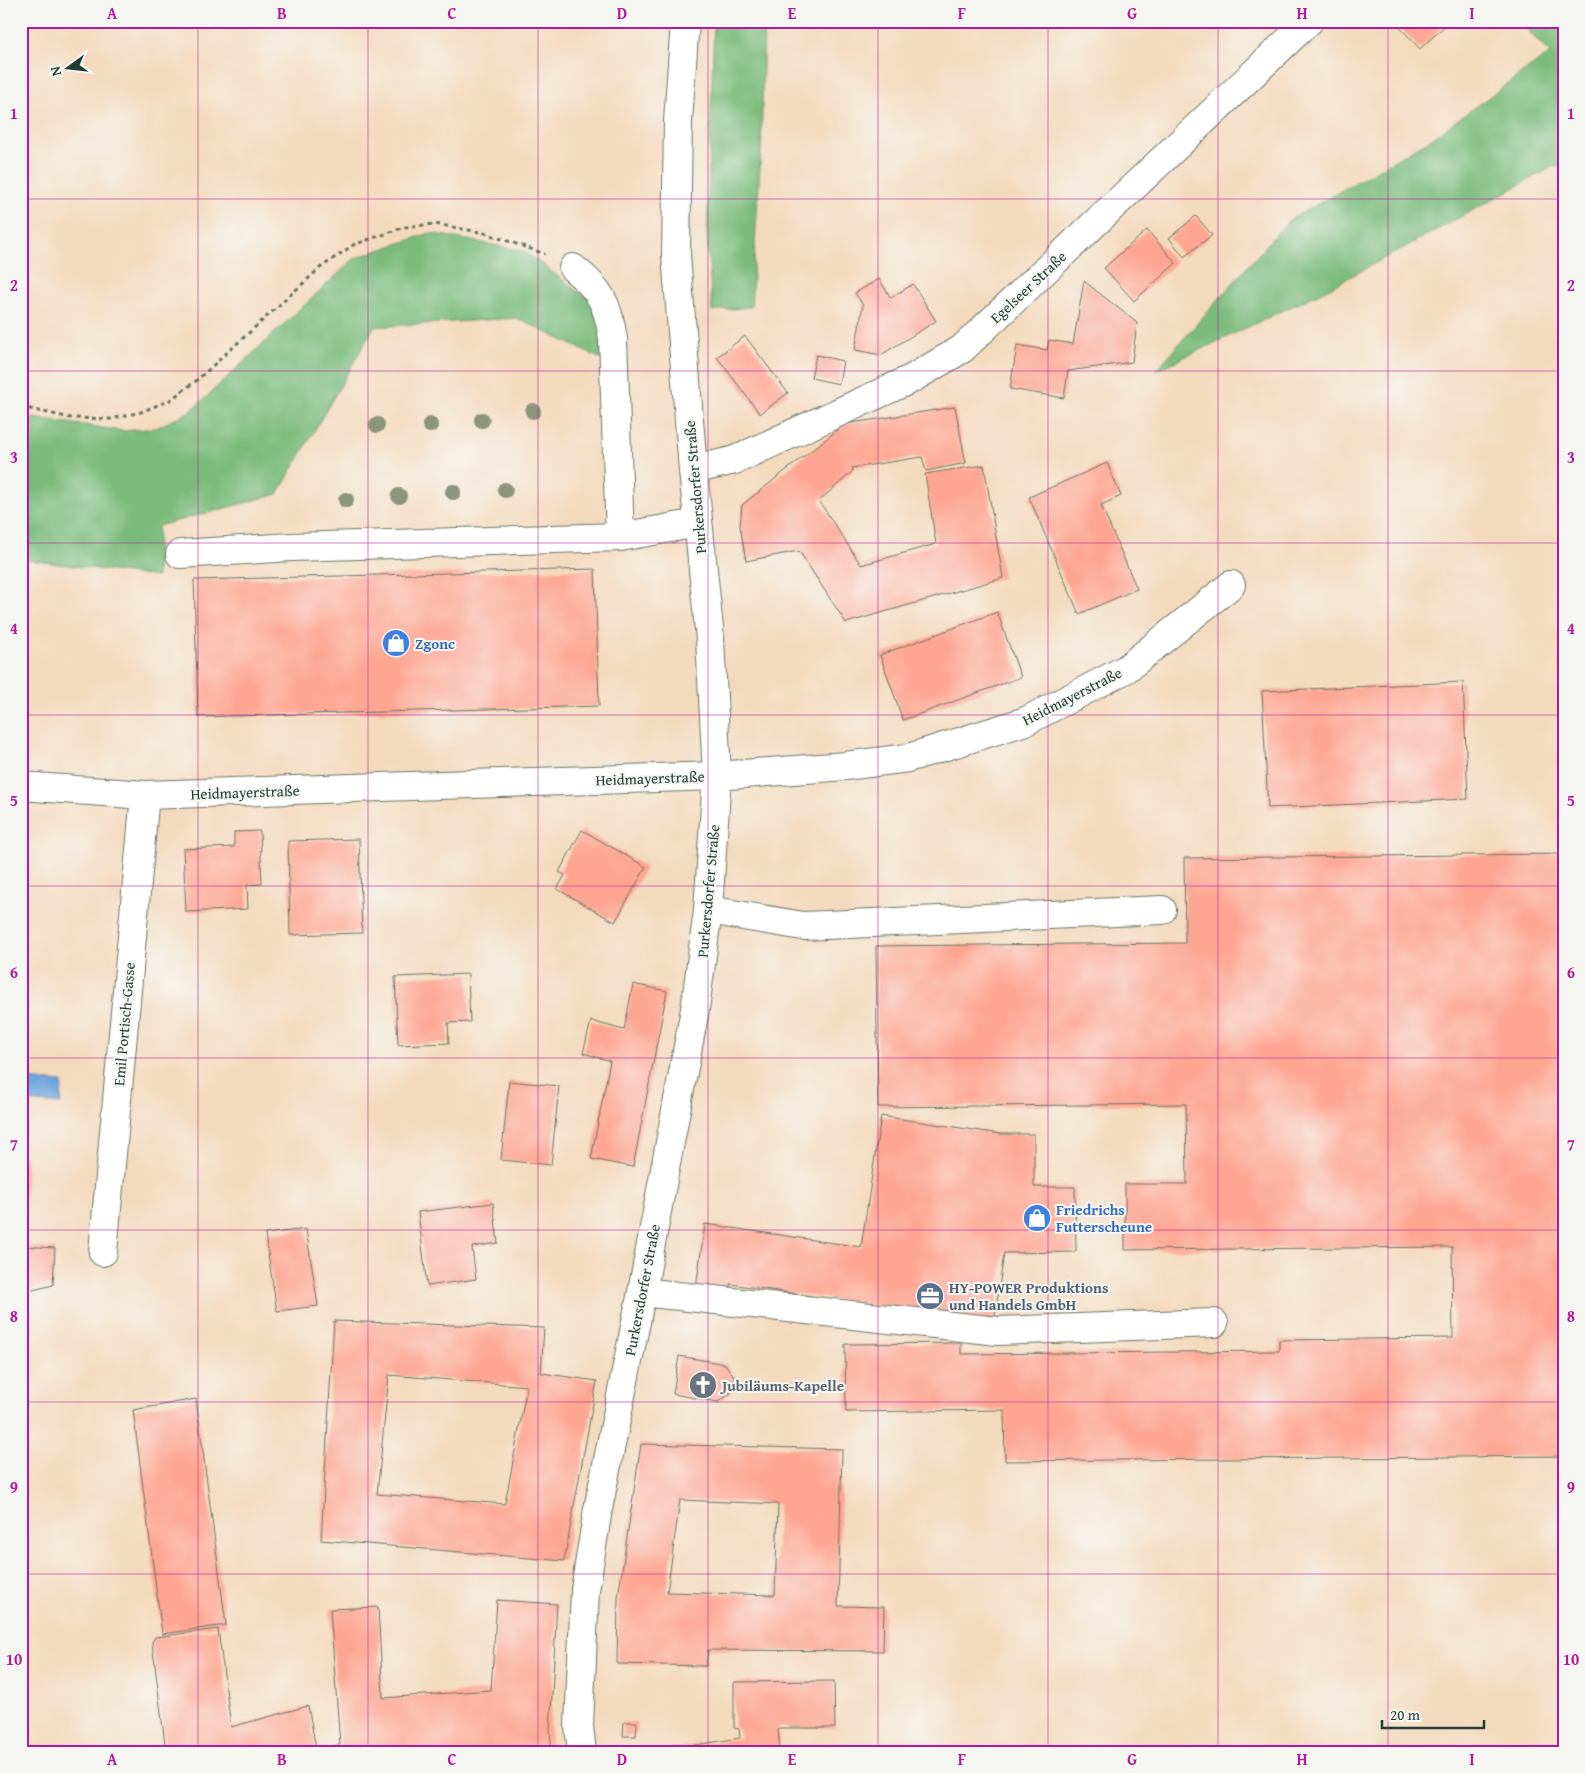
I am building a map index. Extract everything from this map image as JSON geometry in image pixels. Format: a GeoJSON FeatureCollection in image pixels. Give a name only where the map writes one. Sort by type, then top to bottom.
{"type":"FeatureCollection","features":[{"type":"Feature","properties":{"kind":"street","name":"Purkersdorfer Straße"},"geometry":{"type":"LineString","coordinates":[[582,1752],[579,1726],[585,1590],[598,1509],[642,1292],[695,1009],[708,910],[717,776],[710,639],[693,470],[676,255],[678,121],[684,21]]}},
{"type":"Feature","properties":{"kind":"street","name":"Egelseer Straße"},"geometry":{"type":"LineString","coordinates":[[693,470],[735,460],[911,379],[962,349],[1309,21]]}},
{"type":"Feature","properties":{"kind":"street"},"geometry":{"type":"LineString","coordinates":[[573,268],[601,294],[609,314],[613,339],[620,537]]}},
{"type":"Feature","properties":{"kind":"street"},"geometry":{"type":"LineString","coordinates":[[180,554],[292,547],[620,537],[698,523]]}},
{"type":"Feature","properties":{"kind":"street","name":"Heidmayerstraße"},"geometry":{"type":"LineString","coordinates":[[21,786],[145,795],[717,776],[845,766],[908,758],[1026,721],[1126,669],[1231,585]]}},
{"type":"Feature","properties":{"kind":"street","name":"Emil Portisch-Gasse"},"geometry":{"type":"LineString","coordinates":[[103,1252],[145,795]]}},
{"type":"Feature","properties":{"kind":"street"},"geometry":{"type":"LineString","coordinates":[[708,910],[803,926],[1162,910]]}},
{"type":"Feature","properties":{"kind":"street"},"geometry":{"type":"LineString","coordinates":[[642,1292],[998,1331],[1214,1323]]}},
{"type":"Feature","properties":{"kind":"path"},"geometry":{"type":"LineString","coordinates":[[21,407],[70,418],[112,419],[141,412],[170,400],[196,381],[320,268],[353,245],[405,227],[435,224],[485,233],[538,250],[573,268]]}},
{"type":"Feature","properties":{"kind":"green space"},"geometry":{"type":"Polygon","coordinates":[[[714,21],[764,21],[761,152],[751,307],[712,311],[707,233],[714,21]]]}},
{"type":"Feature","properties":{"kind":"green space"},"geometry":{"type":"Polygon","coordinates":[[[1518,21],[1564,21],[1564,168],[1554,166],[1324,291],[1155,371],[1288,221],[1428,141],[1550,53],[1518,21]]]}},
{"type":"Feature","properties":{"kind":"green space"},"geometry":{"type":"Polygon","coordinates":[[[430,233],[524,251],[595,304],[603,360],[517,318],[374,327],[278,494],[158,526],[157,577],[21,559],[21,416],[123,431],[156,428],[191,411],[355,258],[430,233]]]}},
{"type":"Feature","properties":{"kind":"water"},"geometry":{"type":"Polygon","coordinates":[[[26,1079],[62,1082],[61,1104],[25,1101],[26,1079]]]}},
{"type":"Feature","properties":{"kind":"building"},"geometry":{"type":"Polygon","coordinates":[[[1394,21],[1450,21],[1420,49],[1394,21]]]}},
{"type":"Feature","properties":{"kind":"building"},"geometry":{"type":"Polygon","coordinates":[[[1196,216],[1212,235],[1184,257],[1169,238],[1196,216]]]}},
{"type":"Feature","properties":{"kind":"building"},"geometry":{"type":"Polygon","coordinates":[[[1147,230],[1176,263],[1134,301],[1104,268],[1147,230]]]}},
{"type":"Feature","properties":{"kind":"building"},"geometry":{"type":"Polygon","coordinates":[[[879,279],[891,298],[913,284],[936,321],[881,355],[855,350],[863,305],[855,293],[879,279]]]}},
{"type":"Feature","properties":{"kind":"building"},"geometry":{"type":"Polygon","coordinates":[[[1084,281],[1137,323],[1132,362],[1068,371],[1064,398],[1010,389],[1017,345],[1047,350],[1049,340],[1073,344],[1084,281]]]}},
{"type":"Feature","properties":{"kind":"building"},"geometry":{"type":"Polygon","coordinates":[[[745,336],[788,393],[760,414],[717,357],[745,336]]]}},
{"type":"Feature","properties":{"kind":"building"},"geometry":{"type":"Polygon","coordinates":[[[816,355],[843,361],[839,384],[811,378],[816,355]]]}},
{"type":"Feature","properties":{"kind":"building"},"geometry":{"type":"Polygon","coordinates":[[[955,407],[966,463],[926,471],[922,457],[852,468],[853,471],[819,501],[861,565],[936,544],[925,474],[984,465],[1003,578],[846,623],[799,551],[746,561],[740,526],[742,505],[845,424],[955,407]]]}},
{"type":"Feature","properties":{"kind":"building"},"geometry":{"type":"Polygon","coordinates":[[[1107,463],[1121,496],[1101,505],[1137,589],[1079,614],[1029,497],[1107,463]]]}},
{"type":"Feature","properties":{"kind":"building","name":"Zgonc"},"geometry":{"type":"Polygon","coordinates":[[[595,569],[599,706],[198,717],[194,580],[595,569]]]}},
{"type":"Feature","properties":{"kind":"building"},"geometry":{"type":"Polygon","coordinates":[[[997,612],[1021,677],[903,720],[880,655],[997,612]]]}},
{"type":"Feature","properties":{"kind":"building"},"geometry":{"type":"Polygon","coordinates":[[[1559,632],[1564,632],[1564,710],[1562,710],[1559,632]]]}},
{"type":"Feature","properties":{"kind":"building"},"geometry":{"type":"Polygon","coordinates":[[[1463,682],[1468,799],[1268,808],[1262,691],[1463,682]]]}},
{"type":"Feature","properties":{"kind":"building"},"geometry":{"type":"Polygon","coordinates":[[[582,830],[646,867],[615,922],[557,889],[565,875],[559,872],[582,830]]]}},
{"type":"Feature","properties":{"kind":"building"},"geometry":{"type":"Polygon","coordinates":[[[260,831],[262,884],[247,885],[248,909],[186,912],[183,849],[234,847],[234,832],[260,831]]]}},
{"type":"Feature","properties":{"kind":"building"},"geometry":{"type":"Polygon","coordinates":[[[359,839],[362,933],[290,935],[288,841],[359,839]]]}},
{"type":"Feature","properties":{"kind":"building"},"geometry":{"type":"Polygon","coordinates":[[[1564,854],[1564,1456],[1005,1461],[1004,1410],[846,1412],[845,1344],[961,1343],[961,1354],[1279,1351],[1279,1340],[1453,1338],[1452,1247],[1125,1250],[1125,1184],[1187,1184],[1186,1104],[878,1107],[876,946],[1185,943],[1184,858],[1564,854]]]}},
{"type":"Feature","properties":{"kind":"building"},"geometry":{"type":"Polygon","coordinates":[[[468,974],[470,1022],[448,1023],[449,1043],[398,1045],[395,977],[468,974]]]}},
{"type":"Feature","properties":{"kind":"building"},"geometry":{"type":"Polygon","coordinates":[[[633,984],[667,991],[633,1167],[591,1159],[610,1061],[583,1053],[591,1021],[624,1030],[633,984]]]}},
{"type":"Feature","properties":{"kind":"building"},"geometry":{"type":"Polygon","coordinates":[[[509,1081],[559,1086],[551,1165],[501,1160],[509,1081]]]}},
{"type":"Feature","properties":{"kind":"building"},"geometry":{"type":"Polygon","coordinates":[[[881,1116],[1001,1134],[1034,1134],[1034,1187],[1075,1187],[1076,1252],[1004,1253],[994,1323],[730,1284],[729,1292],[696,1287],[705,1224],[861,1247],[881,1116]]]}},
{"type":"Feature","properties":{"kind":"building"},"geometry":{"type":"Polygon","coordinates":[[[21,1157],[27,1157],[23,1232],[21,1232],[21,1157]]]}},
{"type":"Feature","properties":{"kind":"building"},"geometry":{"type":"Polygon","coordinates":[[[493,1203],[498,1243],[472,1247],[476,1279],[427,1286],[418,1212],[493,1203]]]}},
{"type":"Feature","properties":{"kind":"building"},"geometry":{"type":"Polygon","coordinates":[[[306,1229],[318,1306],[277,1311],[265,1234],[306,1229]]]}},
{"type":"Feature","properties":{"kind":"building"},"geometry":{"type":"Polygon","coordinates":[[[21,1246],[55,1248],[53,1285],[21,1293],[21,1246]]]}},
{"type":"Feature","properties":{"kind":"building"},"geometry":{"type":"Polygon","coordinates":[[[334,1321],[544,1328],[541,1373],[597,1381],[564,1561],[321,1540],[334,1321]],[[389,1375],[377,1494],[505,1504],[527,1386],[389,1375]]]}},
{"type":"Feature","properties":{"kind":"building","name":"Jubiläums-Kapelle"},"geometry":{"type":"Polygon","coordinates":[[[679,1356],[725,1364],[734,1376],[730,1394],[718,1402],[673,1394],[679,1356]]]}},
{"type":"Feature","properties":{"kind":"building"},"geometry":{"type":"Polygon","coordinates":[[[196,1399],[226,1625],[162,1634],[133,1410],[196,1399]]]}},
{"type":"Feature","properties":{"kind":"building"},"geometry":{"type":"Polygon","coordinates":[[[641,1444],[842,1449],[838,1606],[884,1607],[883,1651],[708,1650],[706,1666],[617,1664],[618,1597],[641,1444]],[[680,1500],[667,1592],[775,1595],[778,1504],[680,1500]]]}},
{"type":"Feature","properties":{"kind":"building"},"geometry":{"type":"Polygon","coordinates":[[[497,1600],[557,1604],[550,1731],[552,1752],[326,1752],[325,1747],[340,1745],[330,1609],[378,1607],[383,1698],[491,1690],[497,1600]]]}},
{"type":"Feature","properties":{"kind":"building"},"geometry":{"type":"Polygon","coordinates":[[[218,1629],[231,1727],[308,1706],[316,1748],[289,1752],[166,1752],[152,1642],[155,1637],[218,1629]]]}},
{"type":"Feature","properties":{"kind":"building"},"geometry":{"type":"Polygon","coordinates":[[[834,1681],[835,1728],[778,1728],[780,1752],[652,1752],[740,1738],[739,1729],[734,1728],[734,1682],[834,1681]]]}},
{"type":"Feature","properties":{"kind":"building"},"geometry":{"type":"Polygon","coordinates":[[[624,1722],[637,1722],[636,1736],[623,1736],[624,1722]]]}},
{"type":"Feature","properties":{"kind":"place","name":"Zgonc"},"geometry":{"type":"Point","coordinates":[396,643]}},
{"type":"Feature","properties":{"kind":"place","name":"Friedrichs Futterscheune"},"geometry":{"type":"Point","coordinates":[1037,1218]}},
{"type":"Feature","properties":{"kind":"place","name":"HY-POWER Produktions und Handels GmbH"},"geometry":{"type":"Point","coordinates":[930,1296]}},
{"type":"Feature","properties":{"kind":"place","name":"Jubiläums-Kapelle"},"geometry":{"type":"Point","coordinates":[703,1385]}}]}
